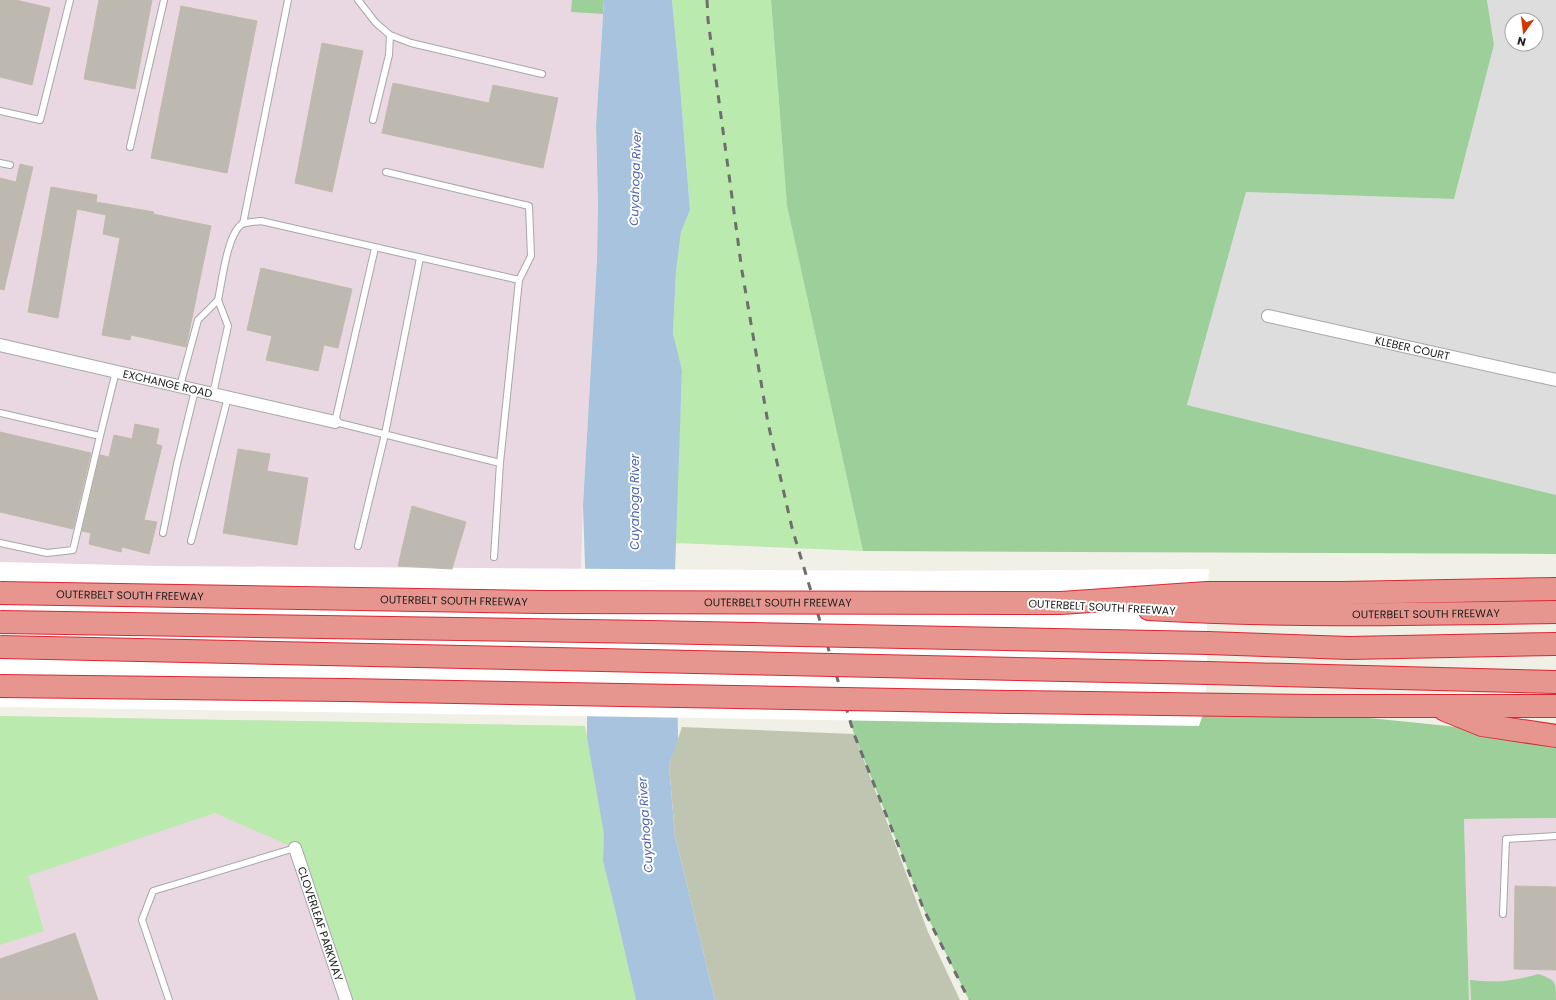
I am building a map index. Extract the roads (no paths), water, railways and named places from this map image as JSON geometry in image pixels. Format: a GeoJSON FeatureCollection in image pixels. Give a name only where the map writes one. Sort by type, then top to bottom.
{"type":"FeatureCollection","features":[{"type":"Feature","properties":{"kind":"highway"},"geometry":{"type":"LineString","coordinates":[[1206,603],[1343,593],[1556,589]]}},
{"type":"Feature","properties":{"kind":"highway","name":"OUTERBELT SOUTH FREEWAY"},"geometry":{"type":"LineString","coordinates":[[0,593],[543,602],[1206,603],[1390,613],[1556,612]]}},
{"type":"Feature","properties":{"kind":"highway"},"geometry":{"type":"LineString","coordinates":[[0,622],[649,632],[1208,643],[1349,648],[1556,644]]}},
{"type":"Feature","properties":{"kind":"highway"},"geometry":{"type":"LineString","coordinates":[[0,647],[1556,682]]}},
{"type":"Feature","properties":{"kind":"highway"},"geometry":{"type":"LineString","coordinates":[[0,686],[346,690],[1020,703],[1314,706],[1556,706]]}},
{"type":"Feature","properties":{"kind":"highway"},"geometry":{"type":"LineString","coordinates":[[1433,705],[1482,725],[1556,736]]}},
{"type":"Feature","properties":{"kind":"street","name":"KLEBER COURT"},"geometry":{"type":"LineString","coordinates":[[1268,316],[1556,380]]}},
{"type":"Feature","properties":{"kind":"street","name":"EXCHANGE ROAD"},"geometry":{"type":"LineString","coordinates":[[0,345],[335,422]]}},
{"type":"Feature","properties":{"kind":"street","name":"CLOVERLEAF PARKWAY"},"geometry":{"type":"LineString","coordinates":[[295,848],[346,1000]]}},
{"type":"Feature","properties":{"kind":"lane"},"geometry":{"type":"LineString","coordinates":[[0,110],[40,120],[70,0]]}},
{"type":"Feature","properties":{"kind":"lane"},"geometry":{"type":"LineString","coordinates":[[130,147],[164,0]]}},
{"type":"Feature","properties":{"kind":"lane"},"geometry":{"type":"LineString","coordinates":[[243,224],[288,0]]}},
{"type":"Feature","properties":{"kind":"lane"},"geometry":{"type":"LineString","coordinates":[[358,0],[376,23],[390,35],[411,43],[542,74]]}},
{"type":"Feature","properties":{"kind":"lane"},"geometry":{"type":"LineString","coordinates":[[373,120],[389,55],[390,35]]}},
{"type":"Feature","properties":{"kind":"lane"},"geometry":{"type":"LineString","coordinates":[[0,163],[10,165]]}},
{"type":"Feature","properties":{"kind":"lane"},"geometry":{"type":"LineString","coordinates":[[386,172],[529,206],[531,256],[519,280],[500,463],[494,557]]}},
{"type":"Feature","properties":{"kind":"lane"},"geometry":{"type":"LineString","coordinates":[[213,394],[228,326],[218,300],[230,241],[236,230],[243,224],[261,221],[519,280]]}},
{"type":"Feature","properties":{"kind":"lane"},"geometry":{"type":"LineString","coordinates":[[375,248],[335,422],[500,463]]}},
{"type":"Feature","properties":{"kind":"lane"},"geometry":{"type":"LineString","coordinates":[[358,546],[385,434],[420,258]]}},
{"type":"Feature","properties":{"kind":"lane"},"geometry":{"type":"LineString","coordinates":[[180,386],[198,320],[218,300]]}},
{"type":"Feature","properties":{"kind":"lane"},"geometry":{"type":"LineString","coordinates":[[0,543],[47,553],[73,550],[116,371]]}},
{"type":"Feature","properties":{"kind":"lane"},"geometry":{"type":"LineString","coordinates":[[163,533],[177,464],[195,390]]}},
{"type":"Feature","properties":{"kind":"lane"},"geometry":{"type":"LineString","coordinates":[[191,541],[228,397]]}},
{"type":"Feature","properties":{"kind":"lane"},"geometry":{"type":"LineString","coordinates":[[0,413],[100,436]]}},
{"type":"Feature","properties":{"kind":"lane"},"geometry":{"type":"LineString","coordinates":[[1503,914],[1506,839],[1556,836]]}},
{"type":"Feature","properties":{"kind":"lane"},"geometry":{"type":"LineString","coordinates":[[169,1000],[142,920],[153,892],[295,848]]}},
{"type":"Feature","properties":{"kind":"water","name":"Cuyahoga River"},"geometry":{"type":"Polygon","coordinates":[[[604,0],[672,0],[690,210],[681,232],[676,272],[673,333],[682,370],[673,629],[677,668],[678,740],[669,765],[675,836],[715,1000],[636,1000],[603,861],[604,834],[587,738],[587,627],[583,505],[597,260],[598,203],[596,126],[604,0]]]}},
{"type":"Feature","properties":{"kind":"railway"},"geometry":{"type":"LineString","coordinates":[[707,0],[708,20],[742,271],[768,423],[792,528],[854,734],[924,910],[969,1000]]}}]}
